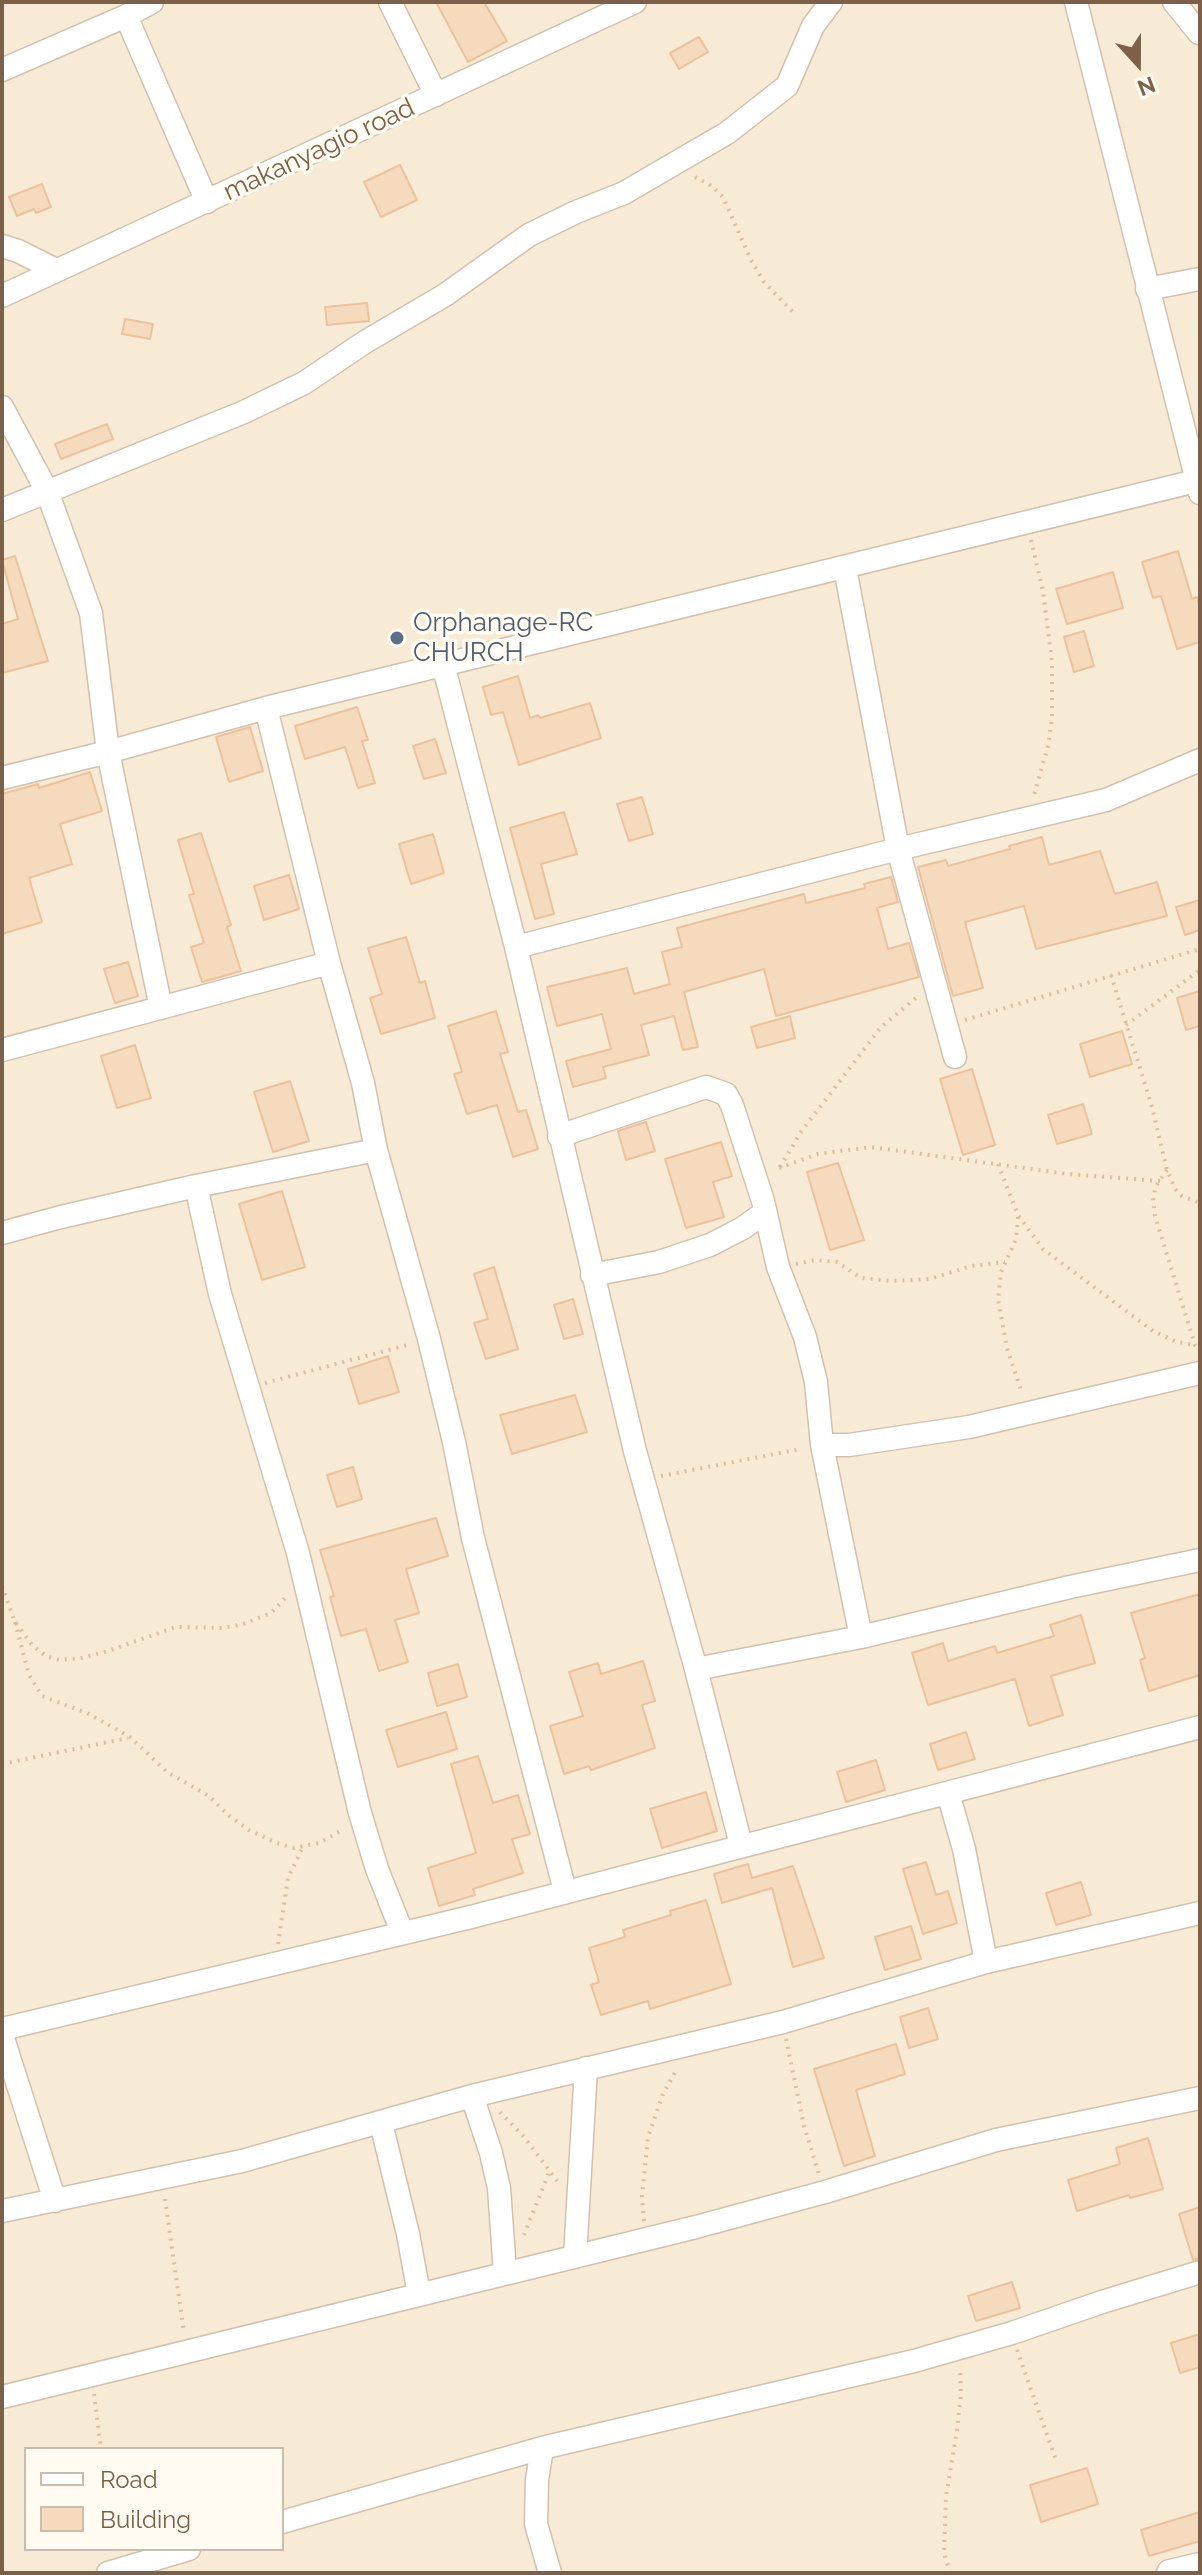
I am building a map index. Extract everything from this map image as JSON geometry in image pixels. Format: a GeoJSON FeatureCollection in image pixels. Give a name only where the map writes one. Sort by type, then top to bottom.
{"type":"FeatureCollection","features":[{"type":"Feature","properties":{"kind":"street"},"geometry":{"type":"LineString","coordinates":[[2,70],[152,2]]}},
{"type":"Feature","properties":{"kind":"street"},"geometry":{"type":"LineString","coordinates":[[390,2],[436,95]]}},
{"type":"Feature","properties":{"kind":"street","name":"makanyagio road"},"geometry":{"type":"LineString","coordinates":[[2,296],[635,2]]}},
{"type":"Feature","properties":{"kind":"street"},"geometry":{"type":"LineString","coordinates":[[2,510],[244,412],[304,383],[365,342],[445,295],[529,235],[624,193],[727,133],[787,86],[813,26],[831,2]]}},
{"type":"Feature","properties":{"kind":"street"},"geometry":{"type":"LineString","coordinates":[[2,778],[443,664],[1027,522],[1199,484],[1076,2]]}},
{"type":"Feature","properties":{"kind":"street"},"geometry":{"type":"LineString","coordinates":[[1174,2],[1199,33]]}},
{"type":"Feature","properties":{"kind":"street"},"geometry":{"type":"LineString","coordinates":[[126,16],[207,202]]}},
{"type":"Feature","properties":{"kind":"street"},"geometry":{"type":"LineString","coordinates":[[2,246],[56,270]]}},
{"type":"Feature","properties":{"kind":"street"},"geometry":{"type":"LineString","coordinates":[[1147,289],[1200,279]]}},
{"type":"Feature","properties":{"kind":"street"},"geometry":{"type":"LineString","coordinates":[[2,407],[47,491],[91,613],[108,752],[161,1008]]}},
{"type":"Feature","properties":{"kind":"street"},"geometry":{"type":"LineString","coordinates":[[845,568],[898,849],[955,1057]]}},
{"type":"Feature","properties":{"kind":"street"},"geometry":{"type":"LineString","coordinates":[[443,664],[516,947],[643,1480],[741,1845]]}},
{"type":"Feature","properties":{"kind":"street"},"geometry":{"type":"LineString","coordinates":[[266,708],[329,963],[363,1083],[376,1150],[429,1339],[473,1538],[565,1891]]}},
{"type":"Feature","properties":{"kind":"street"},"geometry":{"type":"LineString","coordinates":[[516,947],[898,849],[1106,800],[1200,760]]}},
{"type":"Feature","properties":{"kind":"street"},"geometry":{"type":"LineString","coordinates":[[2,1050],[329,963]]}},
{"type":"Feature","properties":{"kind":"street"},"geometry":{"type":"LineString","coordinates":[[559,1136],[706,1087],[726,1094],[764,1206],[778,1267],[805,1337],[816,1382],[822,1445],[861,1637]]}},
{"type":"Feature","properties":{"kind":"street"},"geometry":{"type":"LineString","coordinates":[[2,1233],[196,1186],[376,1150]]}},
{"type":"Feature","properties":{"kind":"street"},"geometry":{"type":"LineString","coordinates":[[196,1186],[220,1294],[303,1572],[360,1813],[377,1869],[402,1932]]}},
{"type":"Feature","properties":{"kind":"street"},"geometry":{"type":"LineString","coordinates":[[592,1275],[659,1262],[710,1245],[743,1228],[764,1206]]}},
{"type":"Feature","properties":{"kind":"street"},"geometry":{"type":"LineString","coordinates":[[822,1445],[849,1445],[969,1427],[1200,1373]]}},
{"type":"Feature","properties":{"kind":"street"},"geometry":{"type":"LineString","coordinates":[[696,1669],[861,1637],[1070,1587],[1200,1560]]}},
{"type":"Feature","properties":{"kind":"street"},"geometry":{"type":"LineString","coordinates":[[2,2029],[565,1891],[1200,1727]]}},
{"type":"Feature","properties":{"kind":"street"},"geometry":{"type":"LineString","coordinates":[[948,1793],[964,1849],[986,1962]]}},
{"type":"Feature","properties":{"kind":"street"},"geometry":{"type":"LineString","coordinates":[[2,2211],[242,2161],[477,2095],[783,2022],[986,1962],[1200,1913]]}},
{"type":"Feature","properties":{"kind":"street"},"geometry":{"type":"LineString","coordinates":[[2,2035],[55,2201]]}},
{"type":"Feature","properties":{"kind":"street"},"geometry":{"type":"LineString","coordinates":[[575,2257],[586,2068]]}},
{"type":"Feature","properties":{"kind":"street"},"geometry":{"type":"LineString","coordinates":[[477,2095],[499,2188],[504,2268]]}},
{"type":"Feature","properties":{"kind":"street"},"geometry":{"type":"LineString","coordinates":[[2,2397],[419,2294],[504,2268],[575,2257],[645,2240],[825,2192],[996,2140],[1200,2098]]}},
{"type":"Feature","properties":{"kind":"street"},"geometry":{"type":"LineString","coordinates":[[381,2123],[419,2294]]}},
{"type":"Feature","properties":{"kind":"street"},"geometry":{"type":"LineString","coordinates":[[284,2521],[542,2448],[957,2349],[1200,2272]]}},
{"type":"Feature","properties":{"kind":"street"},"geometry":{"type":"LineString","coordinates":[[542,2448],[535,2515],[550,2573]]}},
{"type":"Feature","properties":{"kind":"street"},"geometry":{"type":"LineString","coordinates":[[108,2573],[182,2551]]}},
{"type":"Feature","properties":{"kind":"street"},"geometry":{"type":"LineString","coordinates":[[1170,2573],[1200,2566]]}},
{"type":"Feature","properties":{"kind":"path"},"geometry":{"type":"LineString","coordinates":[[676,163],[712,186],[723,197],[758,271],[793,312]]}},
{"type":"Feature","properties":{"kind":"path"},"geometry":{"type":"LineString","coordinates":[[1026,820],[1048,746],[1052,718],[1052,676],[1043,591],[1027,522]]}},
{"type":"Feature","properties":{"kind":"path"},"geometry":{"type":"LineString","coordinates":[[945,1026],[1200,949]]}},
{"type":"Feature","properties":{"kind":"path"},"geometry":{"type":"LineString","coordinates":[[1126,1025],[1200,970]]}},
{"type":"Feature","properties":{"kind":"path"},"geometry":{"type":"LineString","coordinates":[[1111,975],[1152,1107],[1167,1170],[1175,1189],[1182,1196],[1200,1203]]}},
{"type":"Feature","properties":{"kind":"path"},"geometry":{"type":"LineString","coordinates":[[764,1206],[779,1168],[801,1132],[881,1027],[934,982]]}},
{"type":"Feature","properties":{"kind":"path"},"geometry":{"type":"LineString","coordinates":[[779,1168],[818,1154],[871,1147],[1068,1174],[1160,1181]]}},
{"type":"Feature","properties":{"kind":"path"},"geometry":{"type":"LineString","coordinates":[[998,1164],[1018,1215],[1043,1249],[1153,1331],[1200,1349]]}},
{"type":"Feature","properties":{"kind":"path"},"geometry":{"type":"LineString","coordinates":[[1167,1170],[1153,1198],[1155,1216],[1195,1345]]}},
{"type":"Feature","properties":{"kind":"path"},"geometry":{"type":"LineString","coordinates":[[1018,1215],[1016,1239],[998,1283],[1000,1318],[1007,1348],[1029,1413]]}},
{"type":"Feature","properties":{"kind":"path"},"geometry":{"type":"LineString","coordinates":[[778,1267],[825,1260],[837,1262],[861,1278],[916,1281],[971,1266],[1005,1262]]}},
{"type":"Feature","properties":{"kind":"path"},"geometry":{"type":"LineString","coordinates":[[248,1386],[429,1339]]}},
{"type":"Feature","properties":{"kind":"path"},"geometry":{"type":"LineString","coordinates":[[643,1480],[822,1445]]}},
{"type":"Feature","properties":{"kind":"path"},"geometry":{"type":"LineString","coordinates":[[15,1622],[33,1646],[46,1656],[59,1660],[81,1658],[176,1627],[223,1628],[243,1624],[271,1613],[285,1599],[303,1572]]}},
{"type":"Feature","properties":{"kind":"path"},"geometry":{"type":"LineString","coordinates":[[2,1586],[29,1675],[42,1696],[89,1714],[130,1737],[167,1772],[209,1796],[249,1830],[277,1843],[303,1847],[332,1838],[360,1813]]}},
{"type":"Feature","properties":{"kind":"path"},"geometry":{"type":"LineString","coordinates":[[2,1764],[130,1737]]}},
{"type":"Feature","properties":{"kind":"path"},"geometry":{"type":"LineString","coordinates":[[270,1964],[283,1926],[291,1868],[303,1847]]}},
{"type":"Feature","properties":{"kind":"path"},"geometry":{"type":"LineString","coordinates":[[783,2022],[804,2126],[825,2192]]}},
{"type":"Feature","properties":{"kind":"path"},"geometry":{"type":"LineString","coordinates":[[645,2240],[642,2196],[648,2137],[683,2047]]}},
{"type":"Feature","properties":{"kind":"path"},"geometry":{"type":"LineString","coordinates":[[477,2095],[525,2138],[577,2211]]}},
{"type":"Feature","properties":{"kind":"path"},"geometry":{"type":"LineString","coordinates":[[504,2268],[529,2227],[550,2170]]}},
{"type":"Feature","properties":{"kind":"path"},"geometry":{"type":"LineString","coordinates":[[163,2179],[187,2351]]}},
{"type":"Feature","properties":{"kind":"path"},"geometry":{"type":"LineString","coordinates":[[1012,2333],[1057,2463]]}},
{"type":"Feature","properties":{"kind":"path"},"geometry":{"type":"LineString","coordinates":[[950,2573],[944,2553],[946,2497],[961,2394],[957,2349]]}},
{"type":"Feature","properties":{"kind":"path"},"geometry":{"type":"LineString","coordinates":[[93,2376],[101,2447]]}},
{"type":"Feature","properties":{"kind":"shaded area"},"geometry":{"type":"Polygon","coordinates":[[[2,2],[1200,2],[1200,2573],[2,2573],[2,2]]]}},
{"type":"Feature","properties":{"kind":"building"},"geometry":{"type":"Polygon","coordinates":[[[436,2],[484,2],[507,41],[468,62],[436,2]]]}},
{"type":"Feature","properties":{"kind":"building"},"geometry":{"type":"Polygon","coordinates":[[[699,37],[708,52],[679,69],[670,53],[699,37]]]}},
{"type":"Feature","properties":{"kind":"building"},"geometry":{"type":"Polygon","coordinates":[[[400,165],[417,200],[381,217],[364,182],[400,165]]]}},
{"type":"Feature","properties":{"kind":"building"},"geometry":{"type":"Polygon","coordinates":[[[42,184],[51,207],[36,213],[34,209],[17,216],[9,197],[42,184]]]}},
{"type":"Feature","properties":{"kind":"building"},"geometry":{"type":"Polygon","coordinates":[[[367,303],[369,321],[327,325],[325,307],[367,303]]]}},
{"type":"Feature","properties":{"kind":"building"},"geometry":{"type":"Polygon","coordinates":[[[125,319],[153,324],[150,339],[122,334],[125,319]]]}},
{"type":"Feature","properties":{"kind":"building"},"geometry":{"type":"Polygon","coordinates":[[[107,424],[113,439],[61,459],[55,444],[107,424]]]}},
{"type":"Feature","properties":{"kind":"building"},"geometry":{"type":"Polygon","coordinates":[[[1178,551],[1192,599],[1197,597],[1200,609],[1200,642],[1177,649],[1161,596],[1153,598],[1142,562],[1178,551]]]}},
{"type":"Feature","properties":{"kind":"building"},"geometry":{"type":"Polygon","coordinates":[[[15,556],[48,661],[2,673],[2,624],[18,619],[2,560],[15,556]]]}},
{"type":"Feature","properties":{"kind":"building"},"geometry":{"type":"Polygon","coordinates":[[[1113,572],[1123,608],[1067,624],[1056,589],[1113,572]]]}},
{"type":"Feature","properties":{"kind":"building"},"geometry":{"type":"Polygon","coordinates":[[[1084,631],[1094,666],[1074,672],[1064,637],[1084,631]]]}},
{"type":"Feature","properties":{"kind":"building"},"geometry":{"type":"Polygon","coordinates":[[[518,676],[530,718],[538,715],[540,718],[590,703],[601,738],[519,765],[503,712],[491,715],[483,687],[518,676]]]}},
{"type":"Feature","properties":{"kind":"building"},"geometry":{"type":"Polygon","coordinates":[[[357,707],[368,740],[362,741],[375,783],[358,788],[345,747],[305,759],[295,726],[357,707]]]}},
{"type":"Feature","properties":{"kind":"building"},"geometry":{"type":"Polygon","coordinates":[[[250,727],[263,771],[229,782],[216,737],[250,727]]]}},
{"type":"Feature","properties":{"kind":"building"},"geometry":{"type":"Polygon","coordinates":[[[435,739],[446,773],[424,779],[413,746],[435,739]]]}},
{"type":"Feature","properties":{"kind":"building"},"geometry":{"type":"Polygon","coordinates":[[[90,772],[102,811],[60,824],[72,864],[29,878],[42,922],[2,934],[2,794],[38,784],[39,788],[90,772]]]}},
{"type":"Feature","properties":{"kind":"building"},"geometry":{"type":"Polygon","coordinates":[[[642,797],[653,834],[629,841],[617,804],[642,797]]]}},
{"type":"Feature","properties":{"kind":"building"},"geometry":{"type":"Polygon","coordinates":[[[564,812],[577,854],[541,864],[554,914],[535,919],[510,828],[564,812]]]}},
{"type":"Feature","properties":{"kind":"building"},"geometry":{"type":"Polygon","coordinates":[[[201,833],[231,925],[227,927],[241,971],[202,982],[191,947],[204,943],[189,895],[194,894],[178,840],[201,833]]]}},
{"type":"Feature","properties":{"kind":"building"},"geometry":{"type":"Polygon","coordinates":[[[433,834],[444,873],[411,884],[399,844],[433,834]]]}},
{"type":"Feature","properties":{"kind":"building"},"geometry":{"type":"Polygon","coordinates":[[[1042,837],[1049,865],[1100,851],[1115,894],[1157,882],[1167,916],[1036,949],[1024,906],[965,922],[983,988],[953,996],[918,867],[946,860],[948,866],[1042,837]]]}},
{"type":"Feature","properties":{"kind":"building"},"geometry":{"type":"Polygon","coordinates":[[[289,875],[299,909],[264,920],[254,886],[289,875]]]}},
{"type":"Feature","properties":{"kind":"building"},"geometry":{"type":"Polygon","coordinates":[[[891,877],[898,902],[877,908],[888,949],[909,943],[919,977],[776,1016],[764,969],[684,992],[698,1047],[683,1050],[674,1016],[641,1025],[649,1055],[603,1067],[606,1078],[573,1087],[566,1061],[611,1049],[602,1014],[557,1026],[547,987],[627,968],[634,994],[670,984],[662,952],[682,947],[677,928],[804,894],[806,903],[865,888],[864,884],[891,877]]]}},
{"type":"Feature","properties":{"kind":"building"},"geometry":{"type":"Polygon","coordinates":[[[1200,900],[1200,930],[1185,935],[1176,907],[1200,900]]]}},
{"type":"Feature","properties":{"kind":"building"},"geometry":{"type":"Polygon","coordinates":[[[406,937],[420,983],[425,981],[435,1018],[381,1034],[370,998],[382,994],[368,948],[406,937]]]}},
{"type":"Feature","properties":{"kind":"building"},"geometry":{"type":"Polygon","coordinates":[[[128,962],[138,996],[115,1003],[104,969],[128,962]]]}},
{"type":"Feature","properties":{"kind":"building"},"geometry":{"type":"Polygon","coordinates":[[[1200,991],[1200,1026],[1186,1030],[1177,998],[1200,991]]]}},
{"type":"Feature","properties":{"kind":"building"},"geometry":{"type":"Polygon","coordinates":[[[496,1011],[508,1052],[500,1054],[518,1112],[526,1110],[538,1149],[513,1157],[497,1105],[467,1114],[454,1074],[462,1072],[448,1026],[496,1011]]]}},
{"type":"Feature","properties":{"kind":"building"},"geometry":{"type":"Polygon","coordinates":[[[790,1016],[795,1038],[757,1048],[751,1027],[790,1016]]]}},
{"type":"Feature","properties":{"kind":"building"},"geometry":{"type":"Polygon","coordinates":[[[1122,1031],[1132,1064],[1090,1077],[1080,1044],[1122,1031]]]}},
{"type":"Feature","properties":{"kind":"building"},"geometry":{"type":"Polygon","coordinates":[[[135,1045],[151,1098],[117,1108],[101,1056],[135,1045]]]}},
{"type":"Feature","properties":{"kind":"building"},"geometry":{"type":"Polygon","coordinates":[[[972,1069],[995,1145],[963,1155],[940,1079],[972,1069]]]}},
{"type":"Feature","properties":{"kind":"building"},"geometry":{"type":"Polygon","coordinates":[[[290,1081],[309,1141],[273,1152],[254,1092],[290,1081]]]}},
{"type":"Feature","properties":{"kind":"building"},"geometry":{"type":"Polygon","coordinates":[[[1083,1104],[1092,1134],[1057,1144],[1048,1115],[1083,1104]]]}},
{"type":"Feature","properties":{"kind":"building"},"geometry":{"type":"Polygon","coordinates":[[[646,1122],[655,1151],[626,1160],[618,1131],[646,1122]]]}},
{"type":"Feature","properties":{"kind":"building"},"geometry":{"type":"Polygon","coordinates":[[[721,1142],[732,1176],[713,1182],[724,1217],[686,1228],[665,1159],[721,1142]]]}},
{"type":"Feature","properties":{"kind":"building"},"geometry":{"type":"Polygon","coordinates":[[[838,1163],[864,1240],[830,1250],[807,1172],[838,1163]]]}},
{"type":"Feature","properties":{"kind":"building"},"geometry":{"type":"Polygon","coordinates":[[[282,1191],[305,1267],[262,1280],[239,1204],[282,1191]]]}},
{"type":"Feature","properties":{"kind":"building"},"geometry":{"type":"Polygon","coordinates":[[[494,1267],[518,1349],[486,1359],[474,1323],[488,1319],[474,1274],[494,1267]]]}},
{"type":"Feature","properties":{"kind":"building"},"geometry":{"type":"Polygon","coordinates":[[[573,1299],[583,1334],[564,1339],[554,1305],[573,1299]]]}},
{"type":"Feature","properties":{"kind":"building"},"geometry":{"type":"Polygon","coordinates":[[[388,1356],[399,1392],[359,1404],[348,1369],[388,1356]]]}},
{"type":"Feature","properties":{"kind":"building"},"geometry":{"type":"Polygon","coordinates":[[[575,1395],[587,1432],[512,1454],[500,1415],[575,1395]]]}},
{"type":"Feature","properties":{"kind":"building"},"geometry":{"type":"Polygon","coordinates":[[[353,1467],[362,1499],[337,1507],[327,1475],[353,1467]]]}},
{"type":"Feature","properties":{"kind":"building"},"geometry":{"type":"Polygon","coordinates":[[[436,1518],[448,1556],[406,1569],[419,1613],[395,1620],[408,1662],[379,1671],[366,1629],[341,1636],[330,1597],[334,1596],[320,1550],[436,1518]]]}},
{"type":"Feature","properties":{"kind":"building"},"geometry":{"type":"Polygon","coordinates":[[[1200,1594],[1200,1675],[1149,1691],[1140,1660],[1145,1658],[1131,1613],[1200,1594]]]}},
{"type":"Feature","properties":{"kind":"building"},"geometry":{"type":"Polygon","coordinates":[[[1081,1615],[1095,1663],[1051,1676],[1063,1715],[1029,1726],[1015,1679],[928,1705],[912,1653],[943,1643],[948,1661],[995,1646],[997,1653],[1054,1636],[1050,1625],[1081,1615]]]}},
{"type":"Feature","properties":{"kind":"building"},"geometry":{"type":"Polygon","coordinates":[[[643,1661],[655,1701],[642,1705],[655,1748],[591,1770],[589,1766],[564,1774],[550,1726],[583,1716],[569,1672],[598,1663],[601,1674],[643,1661]]]}},
{"type":"Feature","properties":{"kind":"building"},"geometry":{"type":"Polygon","coordinates":[[[458,1664],[467,1697],[437,1706],[428,1673],[458,1664]]]}},
{"type":"Feature","properties":{"kind":"building"},"geometry":{"type":"Polygon","coordinates":[[[446,1712],[457,1749],[398,1767],[386,1730],[446,1712]]]}},
{"type":"Feature","properties":{"kind":"building"},"geometry":{"type":"Polygon","coordinates":[[[966,1732],[975,1759],[938,1770],[930,1744],[966,1732]]]}},
{"type":"Feature","properties":{"kind":"building"},"geometry":{"type":"Polygon","coordinates":[[[478,1756],[493,1803],[518,1795],[530,1834],[512,1839],[523,1873],[473,1889],[475,1895],[439,1906],[428,1868],[476,1853],[451,1764],[478,1756]]]}},
{"type":"Feature","properties":{"kind":"building"},"geometry":{"type":"Polygon","coordinates":[[[876,1760],[885,1790],[846,1802],[837,1772],[876,1760]]]}},
{"type":"Feature","properties":{"kind":"building"},"geometry":{"type":"Polygon","coordinates":[[[706,1792],[717,1831],[662,1848],[650,1809],[706,1792]]]}},
{"type":"Feature","properties":{"kind":"building"},"geometry":{"type":"Polygon","coordinates":[[[926,1862],[936,1895],[948,1891],[957,1923],[923,1934],[903,1869],[926,1862]]]}},
{"type":"Feature","properties":{"kind":"building"},"geometry":{"type":"Polygon","coordinates":[[[748,1864],[752,1878],[793,1866],[824,1958],[793,1967],[772,1888],[722,1903],[714,1874],[748,1864]]]}},
{"type":"Feature","properties":{"kind":"building"},"geometry":{"type":"Polygon","coordinates":[[[1081,1882],[1091,1915],[1056,1925],[1046,1893],[1081,1882]]]}},
{"type":"Feature","properties":{"kind":"building"},"geometry":{"type":"Polygon","coordinates":[[[706,1900],[731,1984],[650,2009],[648,2001],[601,2015],[591,1985],[599,1982],[589,1948],[625,1937],[623,1930],[706,1900]]]}},
{"type":"Feature","properties":{"kind":"building"},"geometry":{"type":"Polygon","coordinates":[[[911,1926],[921,1959],[885,1970],[875,1937],[911,1926]]]}},
{"type":"Feature","properties":{"kind":"building"},"geometry":{"type":"Polygon","coordinates":[[[928,2008],[938,2039],[909,2048],[900,2017],[928,2008]]]}},
{"type":"Feature","properties":{"kind":"building"},"geometry":{"type":"Polygon","coordinates":[[[896,2044],[905,2074],[856,2090],[875,2156],[844,2166],[814,2069],[896,2044]]]}},
{"type":"Feature","properties":{"kind":"building"},"geometry":{"type":"Polygon","coordinates":[[[1148,2138],[1163,2189],[1130,2198],[1129,2195],[1077,2211],[1068,2180],[1120,2164],[1116,2148],[1148,2138]]]}},
{"type":"Feature","properties":{"kind":"building"},"geometry":{"type":"Polygon","coordinates":[[[1200,2207],[1200,2258],[1193,2260],[1179,2214],[1200,2207]]]}},
{"type":"Feature","properties":{"kind":"building"},"geometry":{"type":"Polygon","coordinates":[[[1012,2282],[1020,2308],[976,2321],[968,2296],[1012,2282]]]}},
{"type":"Feature","properties":{"kind":"building"},"geometry":{"type":"Polygon","coordinates":[[[1200,2334],[1200,2367],[1180,2373],[1171,2343],[1200,2334]]]}},
{"type":"Feature","properties":{"kind":"building"},"geometry":{"type":"Polygon","coordinates":[[[1087,2468],[1098,2504],[1041,2522],[1030,2485],[1087,2468]]]}},
{"type":"Feature","properties":{"kind":"building"},"geometry":{"type":"Polygon","coordinates":[[[1200,2512],[1200,2541],[1149,2556],[1141,2530],[1200,2512]]]}},
{"type":"Feature","properties":{"kind":"place","name":"Orphanage-RC CHURCH"},"geometry":{"type":"Point","coordinates":[397,638]}}]}
